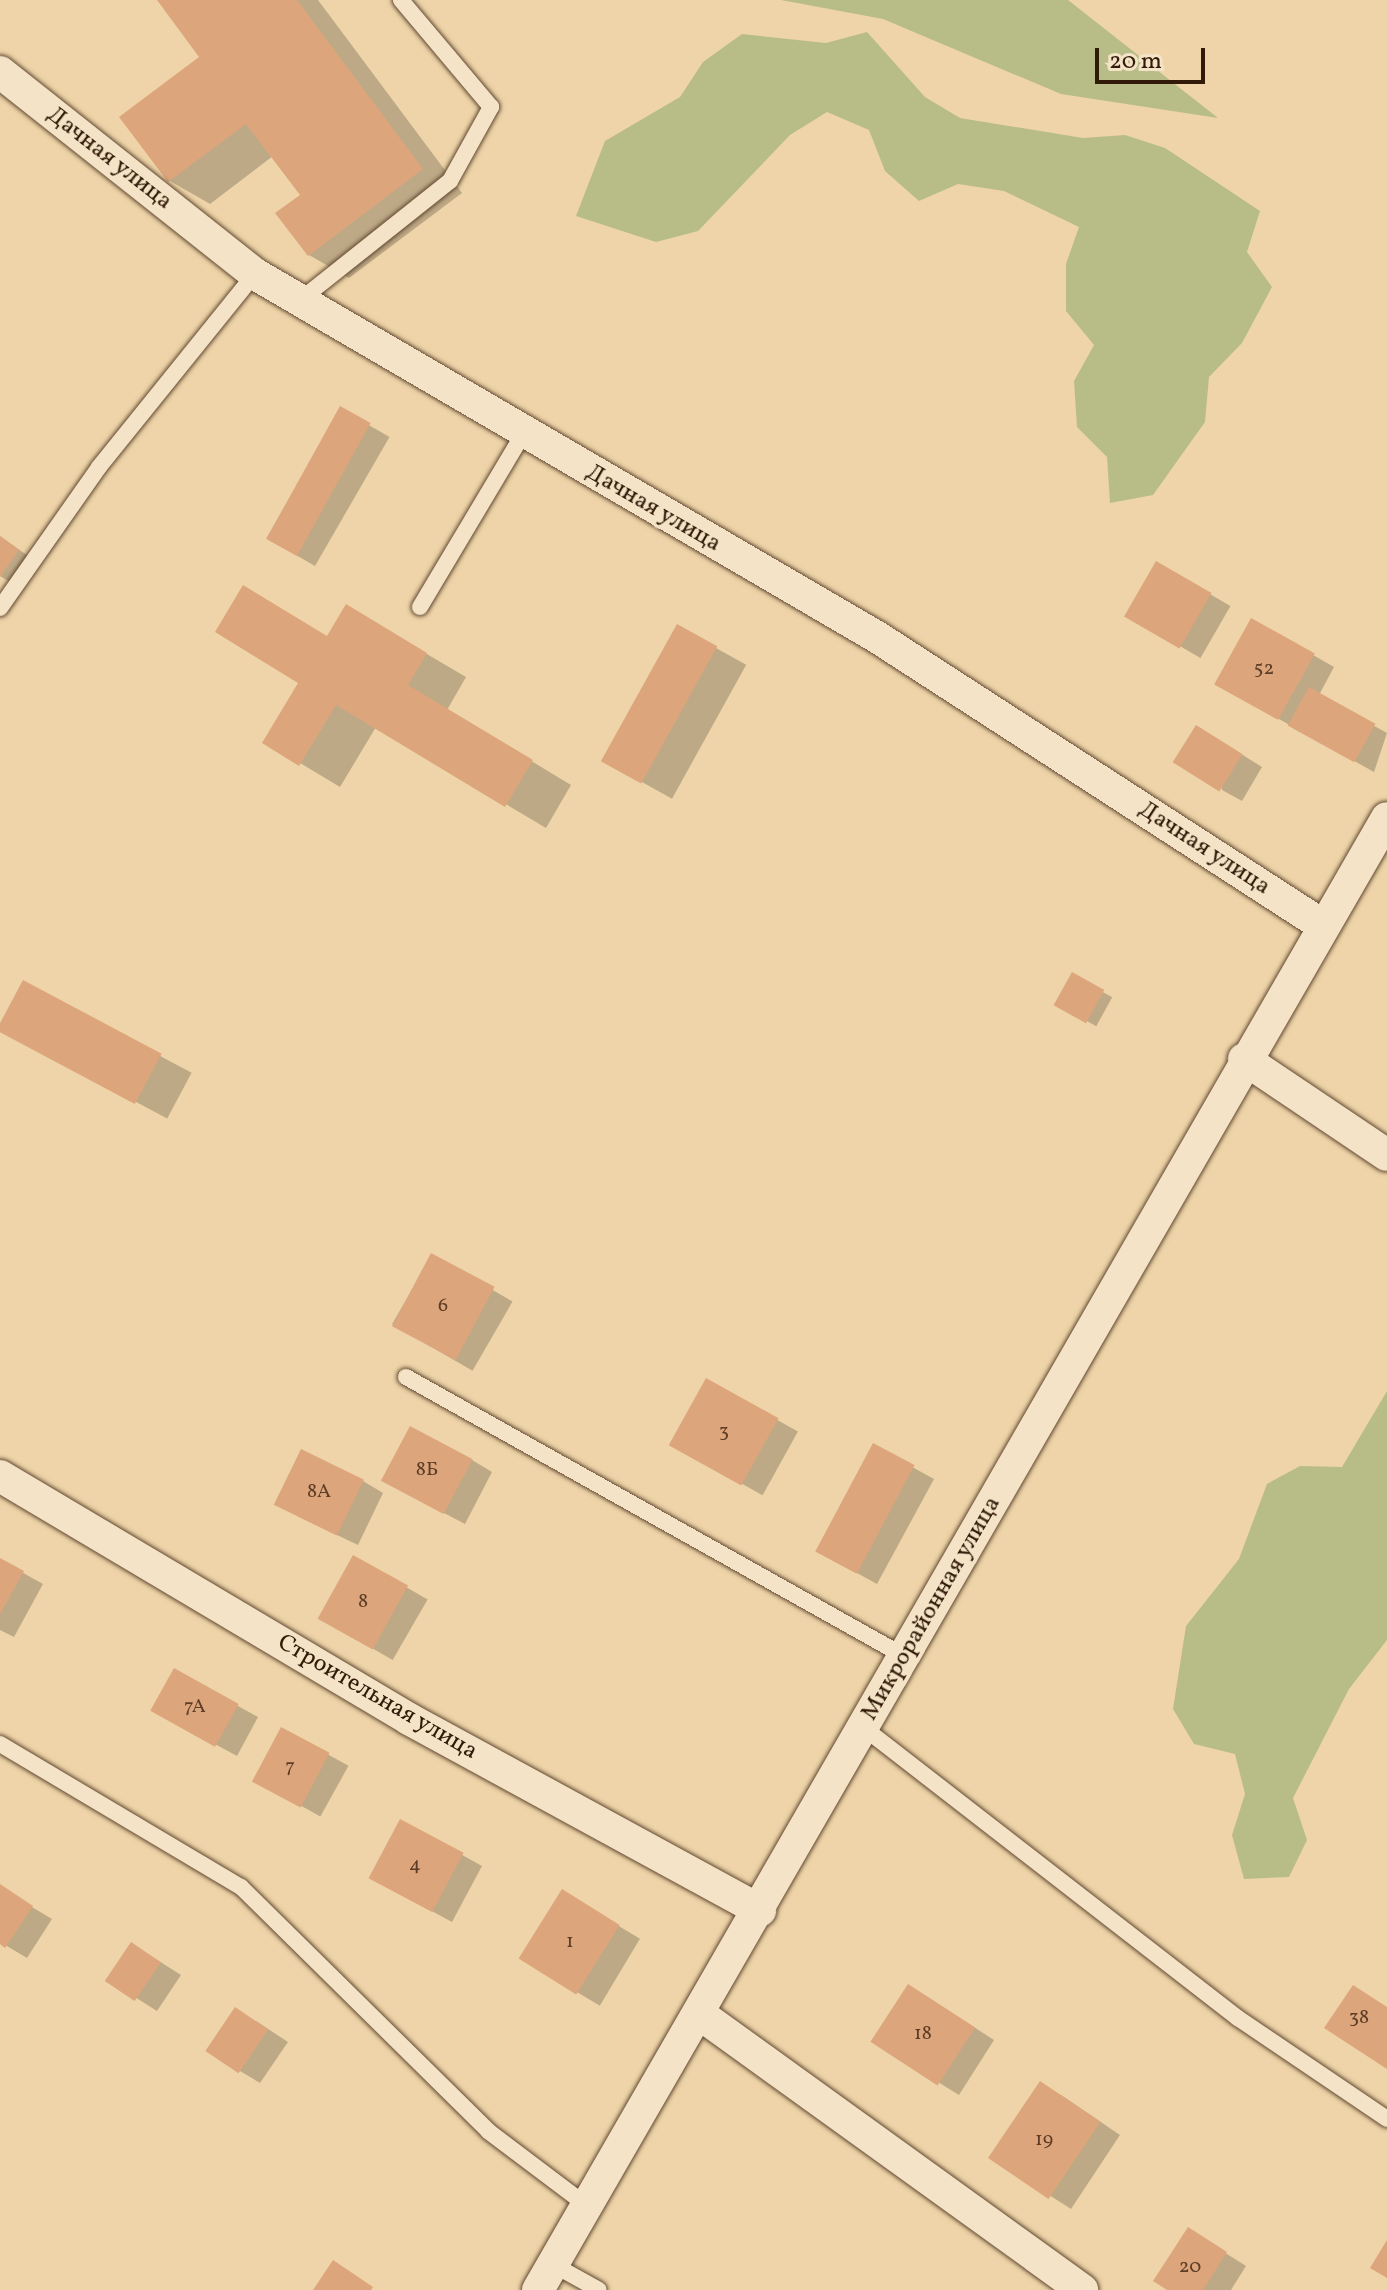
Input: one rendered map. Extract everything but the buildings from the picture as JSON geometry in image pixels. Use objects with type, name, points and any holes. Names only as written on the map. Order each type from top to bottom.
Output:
[{"type":"street","name":"Дачная улица","points":[[0,72],[255,274],[523,434],[877,637],[1322,925]]},
{"type":"street","name":"Микрорайонная улица","points":[[546,2277],[590,2208],[1244,1059],[1387,818]]},
{"type":"street","points":[[1244,1059],[1387,1155]]},
{"type":"street","name":"Строительная улица","points":[[0,1476],[409,1719],[760,1910]]},
{"type":"street","points":[[701,2015],[1082,2290]]},
{"type":"lane","points":[[299,301],[450,181],[491,107],[401,0]]},
{"type":"lane","points":[[0,608],[99,467],[255,274]]},
{"type":"lane","points":[[420,607],[523,434]]},
{"type":"lane","points":[[406,1377],[904,1656]]},
{"type":"lane","points":[[864,1728],[1238,2018],[1387,2119]]},
{"type":"lane","points":[[0,1744],[241,1887],[488,2131],[590,2208]]},
{"type":"lane","points":[[546,2277],[599,2290]]},
{"type":"green space","points":[[781,0],[1068,0],[1218,118],[1061,94],[883,19]]},
{"type":"green space","points":[[867,32],[925,97],[960,118],[1083,138],[1125,135],[1165,148],[1260,211],[1247,252],[1272,287],[1242,343],[1209,377],[1205,422],[1153,495],[1110,503],[1107,457],[1077,427],[1074,381],[1094,345],[1066,311],[1066,264],[1079,227],[1004,191],[958,184],[919,201],[885,171],[869,130],[827,112],[790,135],[698,231],[656,242],[576,216],[605,141],[680,97],[703,62],[742,34],[826,43]]},
{"type":"green space","points":[[1387,1391],[1387,1640],[1349,1689],[1293,1798],[1307,1840],[1289,1877],[1244,1879],[1232,1835],[1245,1794],[1235,1754],[1194,1744],[1173,1709],[1186,1626],[1239,1559],[1267,1484],[1300,1466],[1342,1467]]}]
